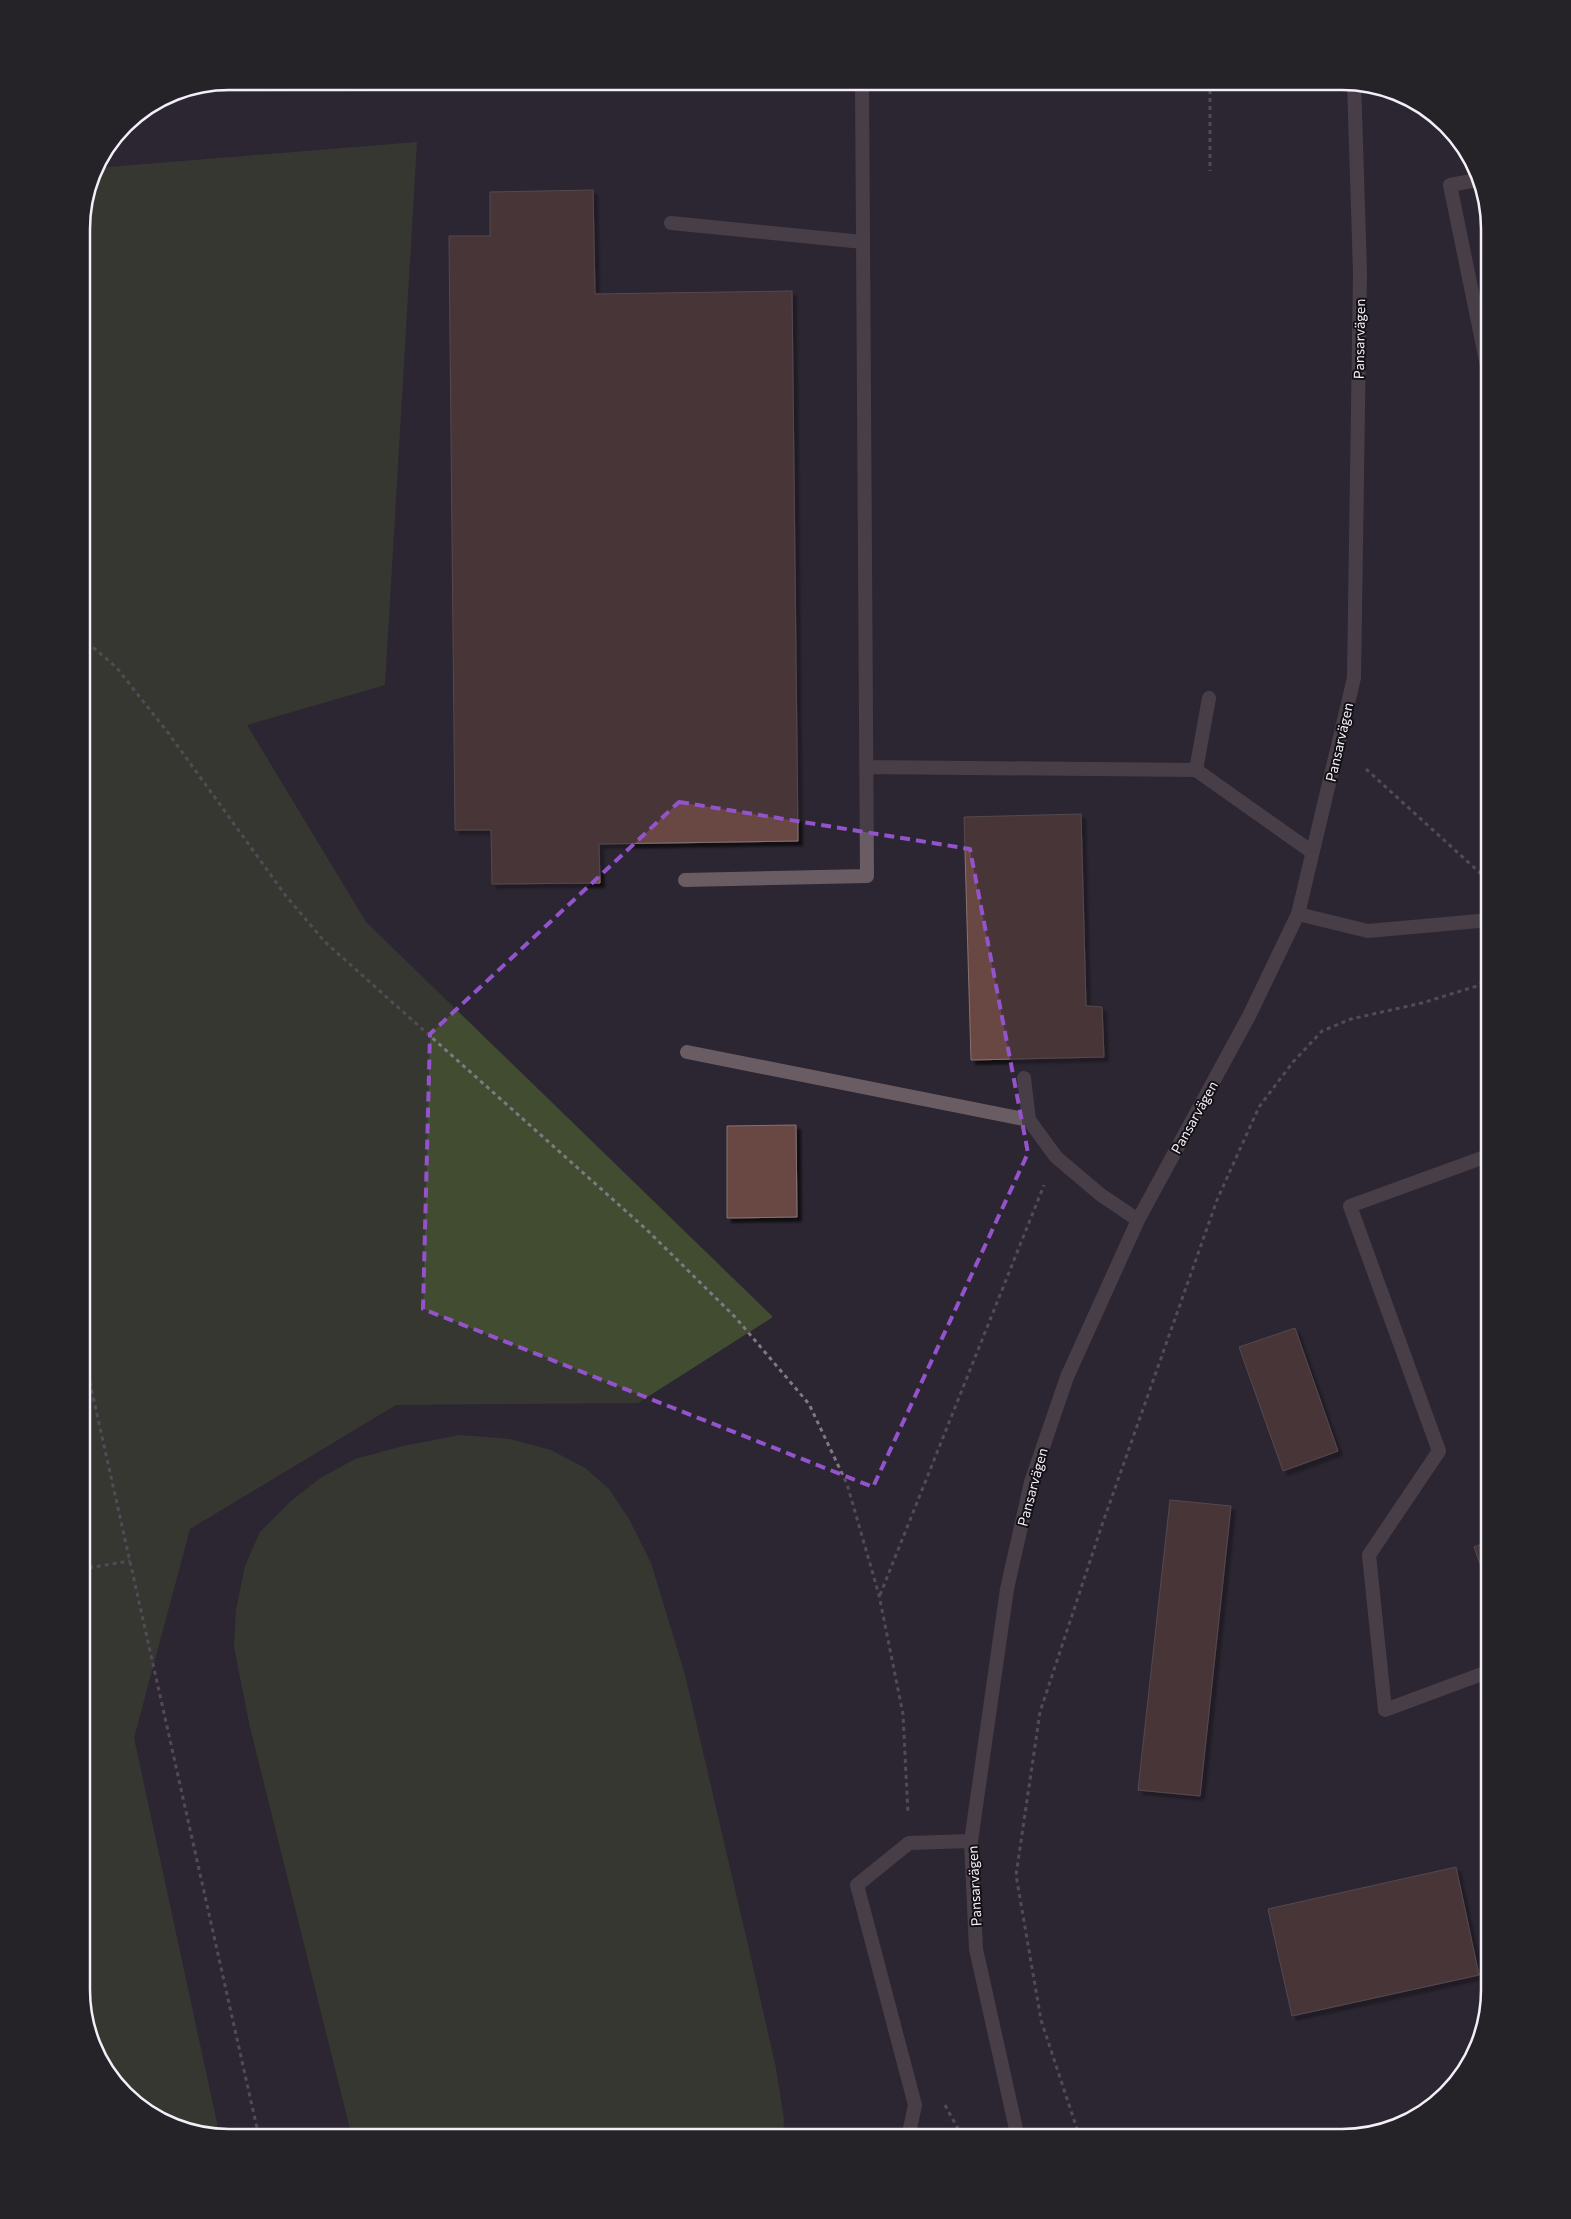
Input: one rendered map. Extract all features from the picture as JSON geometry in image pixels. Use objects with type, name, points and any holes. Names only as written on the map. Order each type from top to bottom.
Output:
[{"type":"street","points":[[685,880],[868,876],[862,90]]},
{"type":"street","name":"Pansarvägen","points":[[1016,2129],[976,1949],[971,1841],[1007,1589],[1031,1482],[1067,1377],[1138,1220],[1249,1016],[1298,914],[1354,678],[1360,272],[1354,91]]},
{"type":"street","points":[[1472,181],[1450,184],[1481,336]]},
{"type":"street","points":[[671,223],[863,242]]},
{"type":"street","points":[[1196,770],[1209,698]]},
{"type":"street","points":[[867,767],[1196,770],[1312,852]]},
{"type":"street","points":[[1298,914],[1368,931],[1481,921]]},
{"type":"street","points":[[687,1052],[1029,1120]]},
{"type":"street","points":[[1024,1078],[1029,1120],[1056,1157],[1101,1194],[1138,1220]]},
{"type":"street","points":[[1481,1158],[1350,1206],[1439,1451],[1369,1555],[1385,1710],[1481,1674]]},
{"type":"street","points":[[910,2129],[915,2105],[857,1885],[909,1843],[971,1841]]},
{"type":"path","points":[[1210,90],[1210,171]]},
{"type":"path","points":[[90,644],[116,667],[169,734],[286,896],[325,942],[647,1230],[736,1318],[809,1404],[847,1484],[879,1595],[903,1714],[909,1843]]},
{"type":"path","points":[[1366,769],[1481,874]]},
{"type":"path","points":[[1077,2129],[1041,2020],[1016,1875],[1040,1712],[1102,1525],[1217,1200],[1259,1108],[1293,1062],[1322,1031],[1351,1019],[1422,1003],[1481,984]]},
{"type":"path","points":[[879,1595],[1056,1157]]},
{"type":"path","points":[[90,1383],[257,2129]]},
{"type":"path","points":[[90,1568],[130,1561]]},
{"type":"highlighted area","points":[[679,802],[970,849],[1028,1153],[873,1487],[423,1309],[430,1034]]},
{"type":"green space","points":[[417,142],[385,685],[247,725],[366,922],[773,1317],[638,1403],[396,1405],[190,1529],[134,1738],[218,2129],[184,2122],[168,2115],[152,2106],[131,2088],[119,2075],[101,2043],[91,2008],[90,220],[95,193],[105,167]]},
{"type":"green space","points":[[460,1435],[510,1439],[551,1450],[585,1468],[609,1489],[629,1519],[651,1563],[685,1675],[776,2068],[784,2120],[784,2129],[350,2129],[250,1727],[234,1647],[236,1610],[245,1566],[260,1532],[291,1501],[319,1479],[355,1459],[403,1446]]},
{"type":"building","points":[[593,190],[595,294],[792,291],[798,841],[599,844],[600,883],[492,884],[491,830],[455,830],[449,236],[490,236],[490,192]]},
{"type":"building","points":[[1081,814],[1086,1006],[1102,1007],[1104,1057],[971,1060],[964,817]]},
{"type":"building","points":[[796,1125],[797,1217],[727,1218],[727,1126]]},
{"type":"building","points":[[1295,1328],[1338,1451],[1283,1471],[1239,1347]]},
{"type":"building","points":[[1170,1500],[1231,1506],[1200,1796],[1138,1790]]},
{"type":"building","points":[[1481,1544],[1481,1567],[1474,1547]]},
{"type":"building","points":[[1456,1867],[1479,1975],[1292,2016],[1268,1909]]}]
